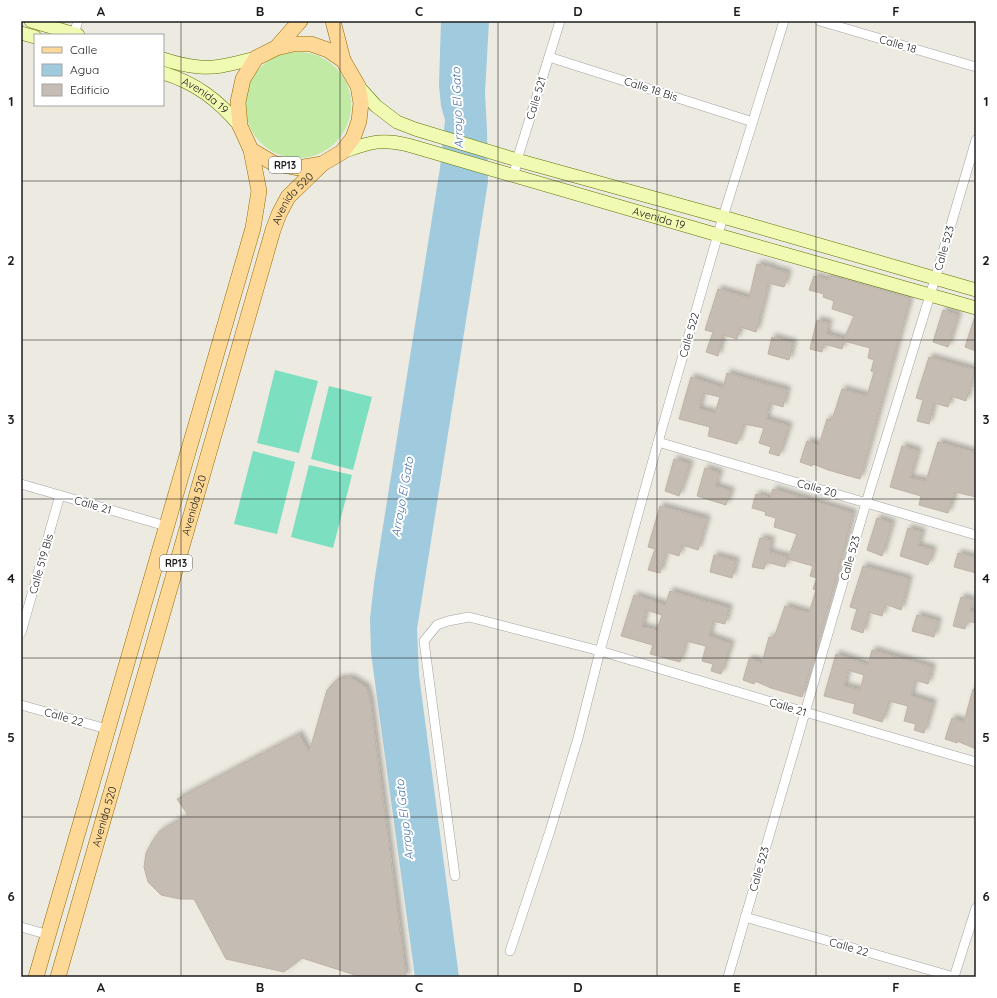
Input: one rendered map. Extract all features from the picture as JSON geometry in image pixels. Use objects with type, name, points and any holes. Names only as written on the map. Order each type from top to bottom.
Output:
[{"type":"main road","points":[[31,21],[76,34]]},
{"type":"main road","name":"RP13","points":[[276,48],[300,21]]},
{"type":"main road","name":"RP13","points":[[333,21],[343,60],[358,86],[361,103],[359,121],[353,138],[342,152],[322,164],[298,168],[273,163],[251,150],[240,126],[238,102],[243,79],[256,58],[276,48],[293,44],[311,44],[328,50],[343,60]]},
{"type":"main road","points":[[21,33],[34,37]]},
{"type":"main road","name":"Avenida 19","points":[[164,59],[201,68],[256,58]]},
{"type":"main road","name":"Avenida 19","points":[[164,73],[178,78],[207,93],[226,109],[240,126]]},
{"type":"main road","name":"Avenida 19","points":[[358,86],[376,106],[397,122],[415,130],[976,290]]},
{"type":"main road","name":"Avenida 19","points":[[342,152],[372,142],[392,141],[976,308]]},
{"type":"main road","name":"Avenida 520","points":[[36,977],[253,228],[258,191],[251,150]]},
{"type":"main road","name":"Avenida 520","points":[[58,977],[272,230],[288,197],[322,164]]},
{"type":"street","points":[[76,34],[78,21]]},
{"type":"street","name":"Calle 521","points":[[514,176],[517,160],[560,21]]},
{"type":"street","name":"Calle 522","points":[[510,951],[550,831],[578,738],[600,651],[658,442],[723,217],[784,21]]},
{"type":"street","name":"Calle 18","points":[[820,21],[976,67]]},
{"type":"street","name":"Calle 18 Bis","points":[[549,57],[753,122]]},
{"type":"street","name":"Calle 523","points":[[728,977],[866,503],[976,140]]},
{"type":"street","name":"Calle 20","points":[[658,442],[976,535]]},
{"type":"street","name":"Calle 21","points":[[21,484],[166,526]]},
{"type":"street","name":"Calle 519 Bis","points":[[21,633],[60,495]]},
{"type":"street","name":"Calle 21","points":[[455,876],[424,640],[437,625],[448,621],[468,617],[600,651],[976,762]]},
{"type":"street","name":"Calle 22","points":[[21,705],[107,729]]},
{"type":"street","points":[[954,977],[976,908]]},
{"type":"street","name":"Calle 22","points":[[745,917],[954,977]]},
{"type":"street","points":[[21,927],[49,935]]},
{"type":"green space","points":[[298,52],[318,56],[335,68],[347,85],[351,105],[347,125],[335,142],[318,154],[298,158],[278,154],[261,142],[249,125],[245,105],[249,85],[261,68],[278,56]]},
{"type":"green space","points":[[275,370],[318,381],[299,453],[257,443]]},
{"type":"green space","points":[[329,386],[372,397],[353,470],[311,459]]},
{"type":"green space","points":[[253,451],[295,462],[277,534],[234,524]]},
{"type":"green space","points":[[309,465],[352,475],[333,548],[291,537]]},
{"type":"water","name":"Arroyo El Gato","points":[[441,21],[489,21],[485,93],[488,182],[417,629],[419,675],[459,977],[415,977],[371,653],[370,619],[374,583],[440,168],[445,120],[441,106],[439,85]]},
{"type":"building","points":[[757,264],[772,267],[771,268],[788,273],[784,287],[768,283],[756,332],[740,327],[737,339],[723,335],[718,356],[706,352],[713,332],[705,330],[718,289],[749,298]]},
{"type":"building","points":[[829,275],[910,298],[860,479],[813,464],[812,466],[800,462],[807,441],[819,445],[827,419],[832,420],[842,389],[867,396],[874,372],[871,371],[874,360],[868,358],[870,348],[844,341],[842,349],[824,344],[822,352],[810,349],[817,320],[829,323],[826,334],[844,339],[854,316],[832,309],[834,301],[823,297],[824,294],[809,290],[814,276],[828,280]]},
{"type":"building","points":[[943,310],[958,315],[948,347],[933,342]]},
{"type":"building","points":[[974,319],[976,319],[976,351],[965,347]]},
{"type":"building","points":[[772,337],[793,343],[789,360],[768,354]]},
{"type":"building","points":[[929,357],[975,370],[966,401],[951,396],[948,407],[934,403],[929,424],[917,421],[923,400],[916,398]]},
{"type":"building","points":[[727,373],[787,390],[783,407],[770,403],[766,419],[789,426],[779,456],[769,453],[771,447],[759,443],[764,428],[744,424],[737,444],[708,436],[710,427],[679,419],[691,377],[723,388]],"holes":[[[703,393],[720,397],[715,413],[699,409]]]},
{"type":"building","points":[[938,442],[976,453],[976,497],[955,492],[948,513],[919,505],[921,496],[890,487],[902,446],[918,451],[910,478],[926,481]]},
{"type":"building","points":[[674,459],[690,464],[679,496],[665,491]]},
{"type":"building","points":[[705,468],[720,473],[715,486],[731,491],[726,505],[697,496]]},
{"type":"building","points":[[773,489],[853,513],[802,697],[771,688],[755,681],[754,684],[743,680],[749,659],[762,663],[769,637],[774,638],[785,606],[809,613],[816,590],[813,589],[817,578],[810,576],[813,566],[788,559],[797,534],[774,527],[776,518],[765,515],[766,512],[752,508],[756,494],[770,498]]},
{"type":"building","points":[[660,506],[707,519],[698,550],[682,545],[679,556],[666,552],[660,573],[648,570],[655,549],[648,547]]},
{"type":"building","points":[[877,518],[892,523],[882,556],[867,550]]},
{"type":"building","points":[[908,528],[922,532],[918,546],[933,550],[928,565],[900,556]]},
{"type":"building","points":[[760,538],[771,540],[769,552],[788,557],[785,567],[766,562],[764,569],[752,567]]},
{"type":"building","points":[[958,553],[976,558],[976,573],[954,567]]},
{"type":"building","points":[[714,555],[736,561],[732,578],[710,572]]},
{"type":"building","points":[[863,566],[909,579],[901,610],[885,604],[882,616],[868,612],[863,633],[851,629],[857,609],[850,607]]},
{"type":"building","points":[[670,591],[729,608],[725,624],[713,621],[709,636],[731,644],[721,674],[711,671],[713,664],[702,661],[706,646],[686,641],[680,662],[650,654],[653,645],[621,636],[634,595],[665,605]],"holes":[[[646,610],[662,615],[657,630],[642,627]]]},
{"type":"building","points":[[961,597],[972,600],[970,611],[976,613],[976,623],[967,621],[965,629],[953,626]]},
{"type":"building","points":[[917,615],[938,621],[934,637],[912,631]]},
{"type":"building","points":[[872,650],[932,667],[928,684],[915,680],[911,696],[933,703],[924,733],[914,730],[916,724],[904,721],[908,706],[889,701],[882,722],[853,713],[855,704],[824,696],[836,654],[868,665]],"holes":[[[848,670],[864,675],[860,690],[844,686]]]},
{"type":"building","points":[[351,678],[366,687],[370,700],[406,977],[356,977],[355,975],[302,958],[284,972],[226,959],[194,899],[180,899],[161,895],[148,882],[144,867],[146,853],[160,831],[188,815],[177,799],[299,734],[309,753],[327,690],[338,679]]},
{"type":"building","points":[[973,689],[976,689],[976,749],[957,741],[957,743],[945,739],[952,718],[964,722]]}]
